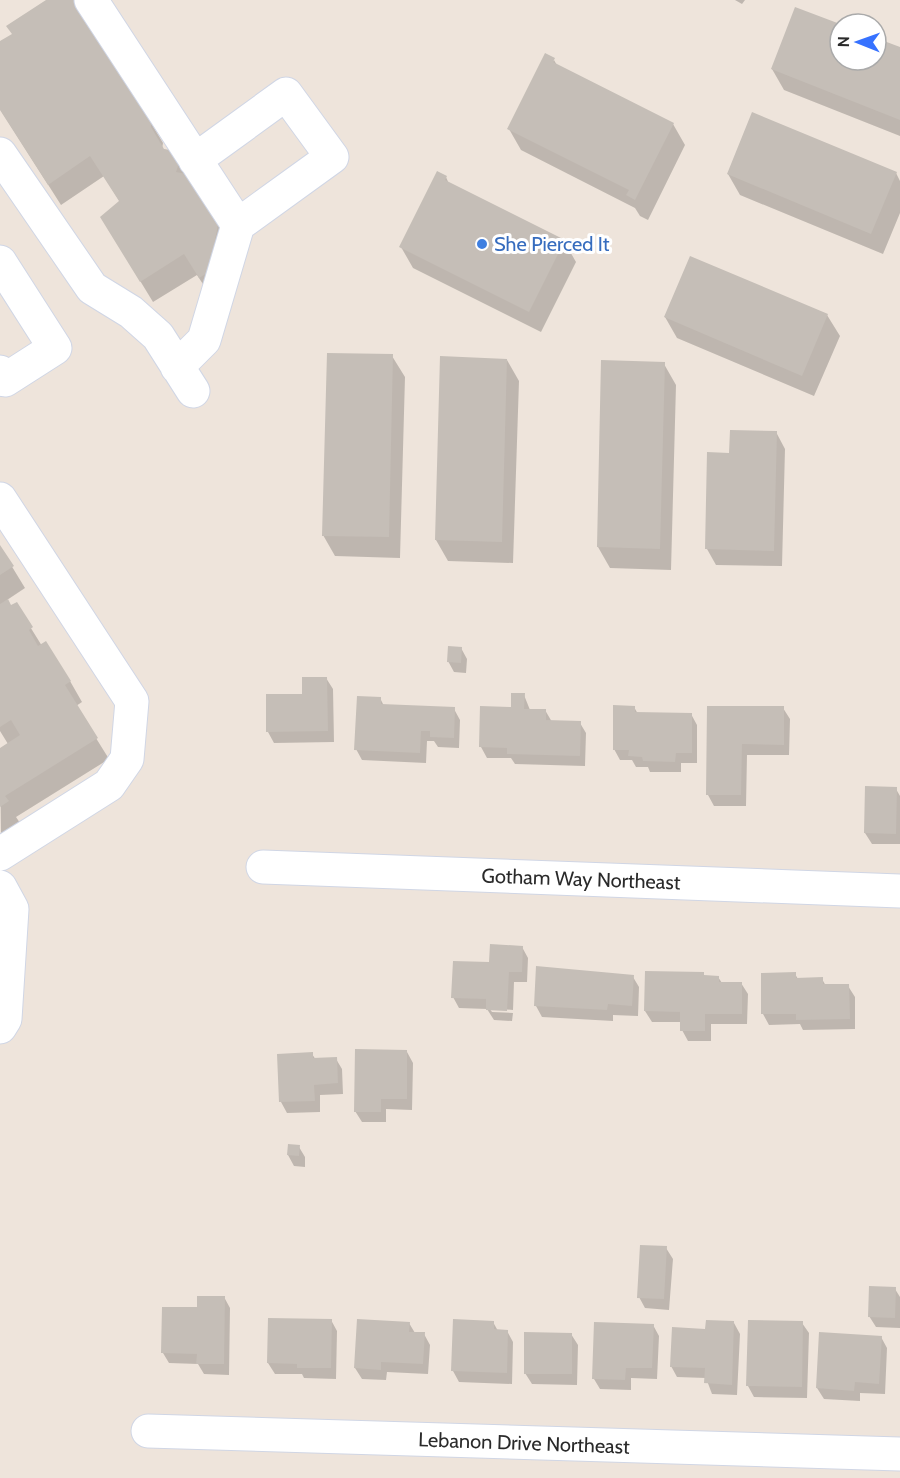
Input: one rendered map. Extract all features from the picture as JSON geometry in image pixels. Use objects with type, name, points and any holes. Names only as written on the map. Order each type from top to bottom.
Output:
[{"type":"street","points":[[91,0],[237,225]]},
{"type":"street","points":[[0,154],[92,288],[131,312],[158,336],[185,379],[204,340],[237,225],[332,156],[286,94],[195,160]]},
{"type":"street","points":[[0,262],[55,348],[5,380],[0,372]]},
{"type":"street","points":[[0,499],[132,701],[127,759],[109,785],[0,854]]},
{"type":"street","name":"Gotham Way Northeast","points":[[263,867],[900,891]]},
{"type":"street","points":[[0,1027],[5,1019],[6,898]]},
{"type":"street","name":"Lebanon Drive Northeast","points":[[148,1431],[900,1454]]},
{"type":"building","points":[[46,0],[76,0],[151,120],[151,127],[164,149],[170,150],[179,163],[176,172],[192,175],[219,219],[209,272],[199,278],[184,254],[140,282],[100,217],[119,201],[90,156],[48,185],[0,110],[0,41],[12,34],[6,26]]},
{"type":"building","points":[[795,7],[828,19],[828,72],[888,72],[888,42],[900,47],[900,120],[771,69]]},
{"type":"building","points":[[545,53],[555,58],[553,62],[674,123],[635,200],[626,195],[629,190],[507,129]]},
{"type":"building","points":[[752,112],[897,172],[871,234],[727,174]]},
{"type":"building","points":[[437,171],[447,176],[445,180],[565,240],[529,312],[399,247]]},
{"type":"building","points":[[690,256],[828,314],[802,376],[664,317]]},
{"type":"building","points":[[327,353],[393,354],[389,537],[322,536]]},
{"type":"building","points":[[440,356],[507,359],[502,542],[435,540]]},
{"type":"building","points":[[601,360],[665,362],[660,549],[597,547]]},
{"type":"building","points":[[730,430],[777,431],[774,551],[705,549],[707,452],[729,453]]},
{"type":"building","points":[[0,545],[14,566],[0,575]]},
{"type":"building","points":[[8,599],[11,605],[17,602],[33,627],[29,630],[38,646],[46,641],[71,681],[65,685],[98,738],[5,796],[9,801],[0,807],[0,748],[20,735],[11,720],[0,727],[0,604]]},
{"type":"building","points":[[448,646],[462,647],[461,663],[447,662]]},
{"type":"building","points":[[302,677],[327,677],[328,731],[266,732],[266,694],[302,694]]},
{"type":"building","points":[[511,693],[525,693],[524,709],[546,709],[546,720],[581,721],[580,756],[507,754],[507,748],[479,747],[480,706],[511,707]]},
{"type":"building","points":[[357,696],[381,697],[381,704],[455,707],[454,738],[430,737],[430,731],[421,731],[420,753],[354,750]]},
{"type":"building","points":[[613,705],[635,706],[635,712],[692,713],[692,753],[676,753],[675,762],[643,761],[642,757],[628,756],[629,750],[613,750]]},
{"type":"building","points":[[707,706],[784,706],[784,745],[742,744],[741,795],[706,795]]},
{"type":"building","points":[[865,786],[897,787],[896,834],[864,833]]},
{"type":"building","points":[[490,944],[523,946],[522,972],[509,972],[507,1011],[486,1010],[486,999],[451,998],[453,961],[489,962]]},
{"type":"building","points":[[536,966],[634,975],[632,1006],[608,1004],[607,1010],[534,1006]]},
{"type":"building","points":[[645,971],[704,972],[704,975],[719,976],[719,982],[742,982],[742,1014],[705,1014],[705,1031],[680,1031],[680,1012],[644,1011]]},
{"type":"building","points":[[796,972],[796,978],[823,977],[823,984],[849,984],[850,1019],[796,1020],[796,1014],[761,1014],[761,973]]},
{"type":"building","points":[[355,1049],[407,1050],[407,1099],[381,1099],[381,1112],[354,1112]]},
{"type":"building","points":[[313,1052],[313,1058],[337,1057],[338,1083],[314,1085],[315,1101],[279,1102],[277,1054]]},
{"type":"building","points":[[288,1144],[300,1145],[299,1156],[287,1155]]},
{"type":"building","points":[[640,1245],[667,1246],[664,1299],[637,1298]]},
{"type":"building","points":[[869,1286],[896,1287],[895,1318],[868,1317]]},
{"type":"building","points":[[197,1296],[225,1296],[224,1364],[196,1364],[197,1354],[161,1353],[162,1307],[197,1307]]},
{"type":"building","points":[[268,1318],[332,1319],[331,1368],[297,1368],[297,1364],[267,1363]]},
{"type":"building","points":[[357,1319],[410,1322],[409,1332],[425,1332],[423,1364],[381,1362],[381,1370],[354,1368]]},
{"type":"building","points":[[453,1319],[494,1321],[494,1329],[508,1330],[507,1373],[451,1371]]},
{"type":"building","points":[[706,1320],[734,1321],[732,1385],[704,1383],[705,1368],[670,1367],[672,1327],[705,1329]]},
{"type":"building","points":[[748,1320],[803,1321],[802,1387],[746,1386]]},
{"type":"building","points":[[594,1322],[654,1324],[652,1368],[626,1368],[625,1380],[592,1379]]},
{"type":"building","points":[[524,1332],[572,1333],[572,1374],[524,1374]]},
{"type":"building","points":[[819,1332],[882,1336],[879,1384],[855,1382],[854,1391],[816,1388]]},
{"type":"place","name":"She Pierced It","points":[[482,244]]}]
